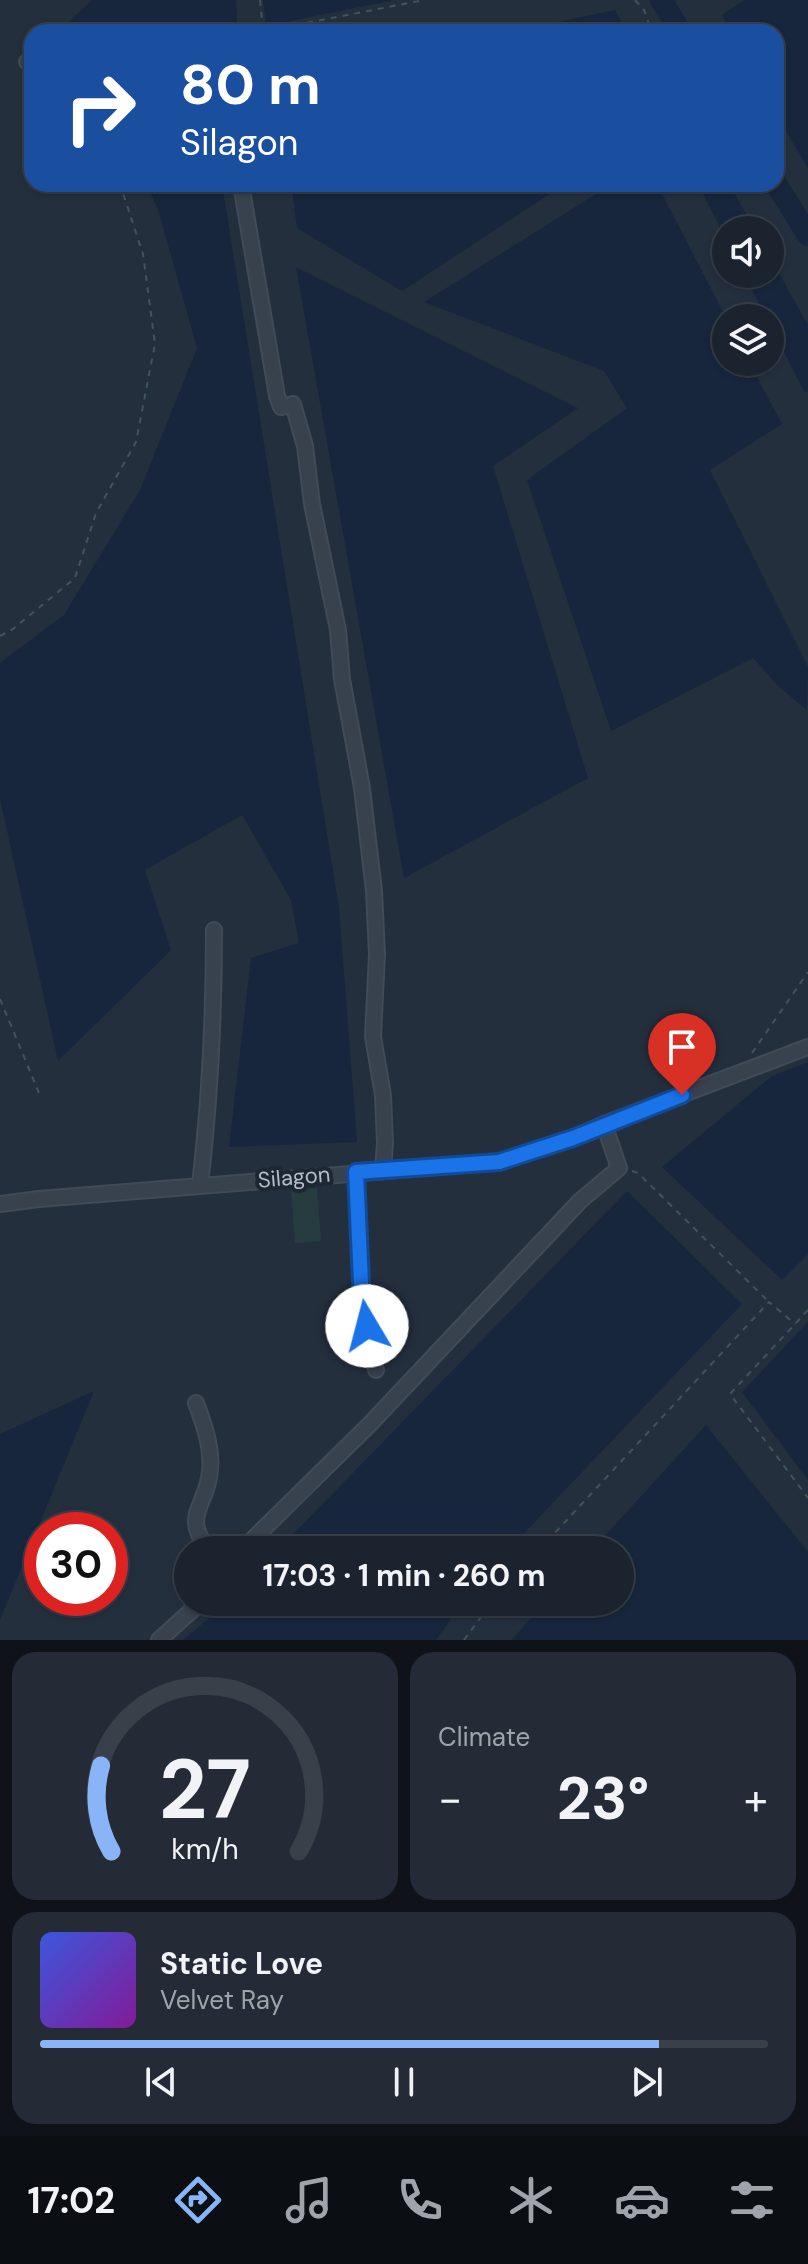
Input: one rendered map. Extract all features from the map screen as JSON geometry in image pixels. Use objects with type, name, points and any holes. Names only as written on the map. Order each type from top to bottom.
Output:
[{"type":"street","points":[[242,192],[277,396],[281,407],[293,404],[305,446],[312,504],[338,630],[342,679],[362,788],[374,891],[377,954],[373,1037],[383,1095],[383,1170]]},
{"type":"street","points":[[200,1185],[214,1020],[214,930]]},
{"type":"street","name":"Silagon","points":[[0,1204],[499,1162],[573,1138],[808,1047]]},
{"type":"street","points":[[256,1536],[370,1424],[580,1201],[619,1168],[604,1124]]},
{"type":"street","points":[[356,1172],[362,1304],[376,1370]]},
{"type":"street","points":[[196,1403],[208,1435],[209,1477],[195,1516],[198,1536]]},
{"type":"street","points":[[159,1640],[186,1616]]},
{"type":"path","points":[[260,0],[261,24]]},
{"type":"path","points":[[305,24],[424,0]]},
{"type":"path","points":[[635,0],[644,10],[649,24]]},
{"type":"path","points":[[0,636],[75,578],[96,513],[136,442],[155,344],[143,254],[123,192]]},
{"type":"path","points":[[750,1054],[808,972]]},
{"type":"path","points":[[0,999],[39,1093]]},
{"type":"path","points":[[619,1168],[638,1173],[795,1324]]},
{"type":"path","points":[[552,1536],[769,1302]]},
{"type":"path","points":[[808,1310],[730,1394],[808,1498]]},
{"type":"path","points":[[464,1640],[482,1616]]},
{"type":"green space","points":[[317,1188],[321,1241],[295,1243],[291,1190]]},
{"type":"water","points":[[92,0],[236,0],[237,24],[66,24]]},
{"type":"water","points":[[263,0],[394,0],[276,24],[266,24]]},
{"type":"water","points":[[744,0],[808,0],[808,168],[784,128],[784,24],[727,24],[722,15]]},
{"type":"water","points":[[615,10],[623,24],[548,24]]},
{"type":"water","points":[[150,192],[223,192],[339,908],[357,1142],[229,1147],[251,958],[299,943],[291,900],[242,815],[145,870],[171,950],[58,1061],[0,799],[0,663],[64,615],[140,490],[197,348],[158,209]]},
{"type":"water","points":[[292,192],[553,192],[402,291],[297,228]]},
{"type":"water","points":[[599,192],[661,192],[719,304],[712,304],[712,376],[756,376],[782,424],[710,470],[808,667],[807,710],[778,686],[753,658],[611,731],[527,480],[627,408],[604,371],[424,302]]},
{"type":"water","points":[[702,192],[734,192],[747,216],[714,216]]},
{"type":"water","points":[[296,267],[578,408],[493,466],[588,778],[404,878]]},
{"type":"water","points":[[784,282],[808,325],[808,391],[805,393],[784,352],[784,304],[759,304],[751,288],[784,288]]},
{"type":"water","points":[[808,1062],[808,1254],[782,1280],[662,1167],[772,1076]]},
{"type":"water","points":[[627,1191],[742,1304],[521,1536],[292,1536]]},
{"type":"water","points":[[808,1322],[808,1480],[742,1392]]},
{"type":"water","points":[[94,1391],[44,1512],[24,1512],[24,1562],[0,1620],[0,1434]]},
{"type":"water","points":[[706,1425],[808,1552],[808,1640],[512,1640],[532,1616],[634,1616],[634,1536],[605,1536]]},
{"type":"water","points":[[211,1616],[453,1616],[436,1640],[183,1640]]},
{"type":"waterway","points":[[661,0],[676,24]]},
{"type":"waterway","points":[[781,192],[808,235]]},
{"type":"route","points":[[367,1326],[362,1304],[356,1172],[499,1162],[573,1138],[682,1095]]}]
